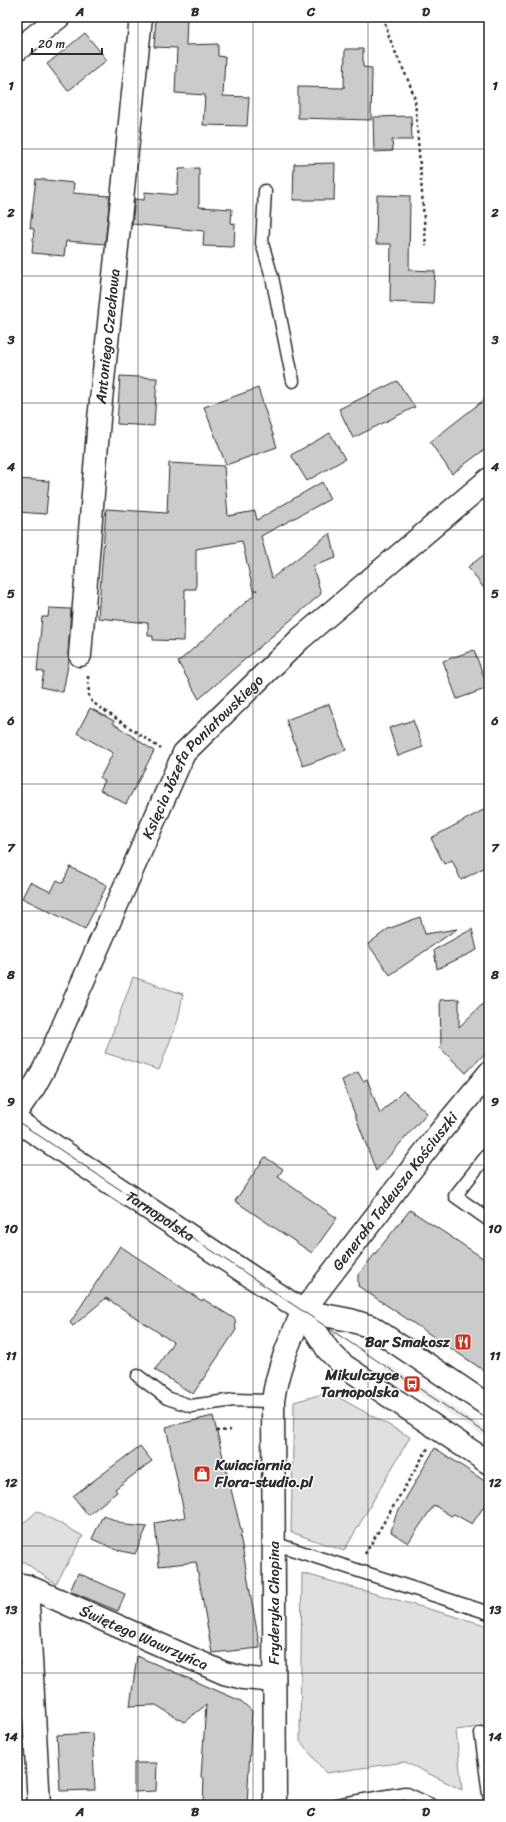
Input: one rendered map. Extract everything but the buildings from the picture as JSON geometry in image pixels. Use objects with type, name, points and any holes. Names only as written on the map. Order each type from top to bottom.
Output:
[{"type":"street","points":[[17,50],[60,17]]},
{"type":"street","name":"Antoniego Czechowa","points":[[80,655],[99,419],[141,17]]},
{"type":"street","name":"Księcia Józefa Poniatowskiego","points":[[17,1111],[34,1087],[44,1067],[184,753],[300,639],[489,479]]},
{"type":"street","name":"Generała Tadeusza Kościuszki","points":[[303,1311],[440,1132],[489,1073]]},
{"type":"street","name":"Tarnopolska","points":[[17,1122],[303,1311],[350,1320],[372,1327],[489,1406]]},
{"type":"street","name":"Tarnopolska","points":[[303,1311],[328,1350],[342,1365],[489,1463]]},
{"type":"street","name":"Fryderyka Chopina","points":[[275,1805],[273,1543],[274,1401],[275,1390],[284,1354],[303,1311]]},
{"type":"street","points":[[22,1585],[39,1805]]},
{"type":"street","name":"Świętego Wawrzyńca","points":[[22,1585],[224,1673],[244,1678],[274,1680]]},
{"type":"lane","points":[[265,191],[262,243],[272,277],[293,381]]},
{"type":"lane","points":[[489,1153],[455,1196],[489,1220]]},
{"type":"lane","points":[[138,1376],[167,1398],[190,1406],[234,1400],[274,1401]]},
{"type":"lane","points":[[273,1543],[489,1613]]},
{"type":"lane","points":[[481,1733],[489,1795]]},
{"type":"lane","points":[[336,1805],[404,1793],[431,1805]]},
{"type":"path","points":[[384,17],[390,42],[411,87],[415,100],[426,246]]},
{"type":"path","points":[[80,655],[87,669],[89,696],[92,702],[180,762]]},
{"type":"path","points":[[216,1432],[233,1430]]},
{"type":"path","points":[[356,1570],[428,1448]]},
{"type":"path","points":[[224,1465],[234,1464]]},
{"type":"shaded area","points":[[133,977],[183,994],[178,1020],[159,1070],[105,1053]]},
{"type":"shaded area","points":[[387,1363],[489,1430],[489,1440],[382,1369]]},
{"type":"shaded area","points":[[329,1392],[410,1437],[344,1551],[291,1532],[294,1402]]},
{"type":"shaded area","points":[[37,1511],[83,1536],[56,1584],[24,1562],[17,1561],[17,1529]]},
{"type":"shaded area","points":[[302,1573],[489,1626],[489,1726],[456,1730],[462,1790],[405,1762],[326,1773],[300,1741]]},
{"type":"tram line","points":[[17,1121],[489,1435]]},
{"type":"place","name":"Bar Smakosz","points":[[463,1342]]},
{"type":"place","name":"Mikulczyce Tarnopolska","points":[[412,1384]]},
{"type":"place","name":"Kwiaciarnia Flora-studio.pl","points":[[202,1474]]}]
